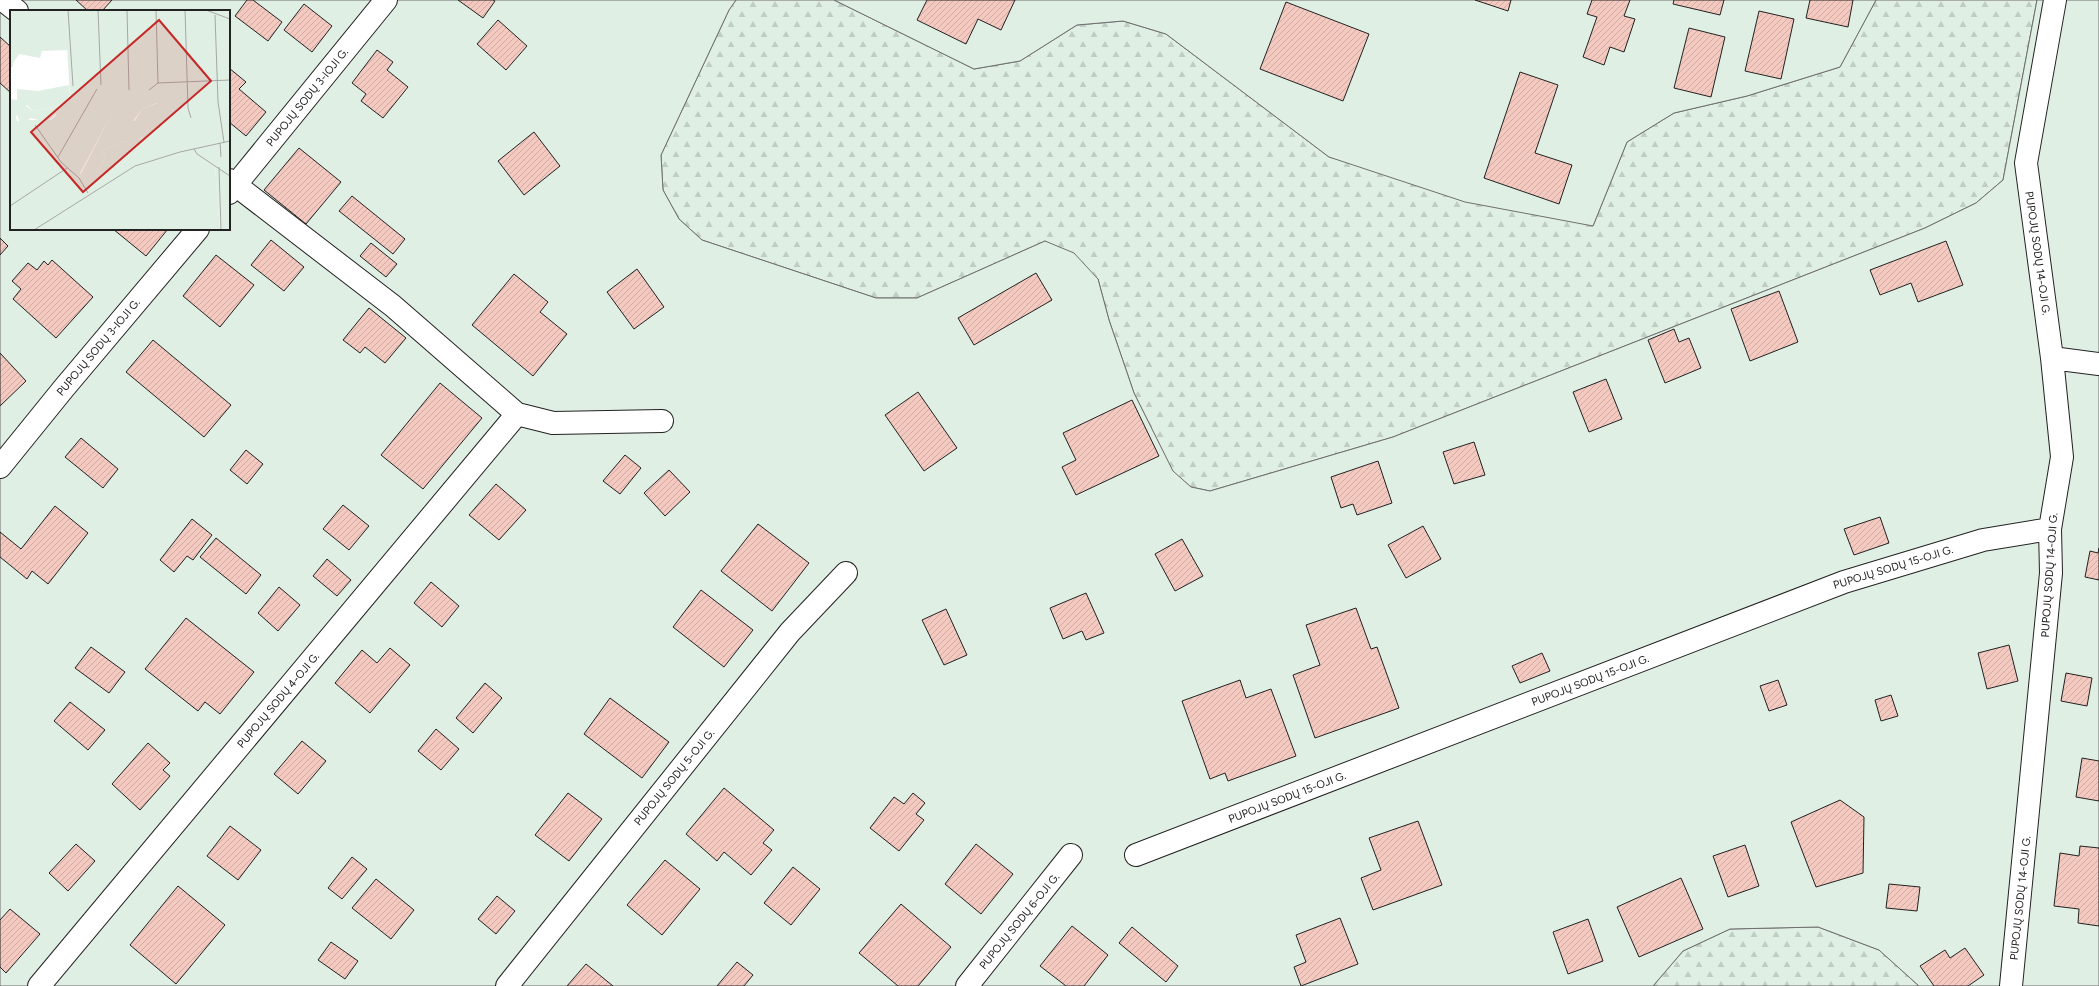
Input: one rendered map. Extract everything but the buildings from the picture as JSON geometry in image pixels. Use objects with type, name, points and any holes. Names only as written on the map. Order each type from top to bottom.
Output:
[{"type":"street","points":[[3,0],[16,10]]},
{"type":"street","name":"PUPOJŲ SODŲ 3-IOJI G.","points":[[231,186],[386,0]]},
{"type":"street","name":"PUPOJŲ SODŲ 14-OJI G.","points":[[2011,986],[2051,573],[2050,529],[2062,457],[2052,358],[2026,163],[2055,0]]},
{"type":"street","points":[[231,186],[393,306],[517,414],[552,423],[662,421]]},
{"type":"street","name":"PUPOJŲ SODŲ 3-IOJI G.","points":[[0,467],[64,388],[197,230]]},
{"type":"street","points":[[2052,358],[2099,364]]},
{"type":"street","name":"PUPOJŲ SODŲ 4-OJI G.","points":[[39,986],[517,414]]},
{"type":"street","name":"PUPOJŲ SODŲ 15-OJI G.","points":[[1136,855],[1844,582],[1983,540],[2050,529]]},
{"type":"street","name":"PUPOJŲ SODŲ 5-OJI G.","points":[[507,986],[790,632],[846,573]]},
{"type":"street","name":"PUPOJŲ SODŲ 6-OJI G.","points":[[967,986],[1071,855]]},
{"type":"green space","points":[[0,0],[736,0],[729,10],[661,155],[663,190],[679,219],[702,240],[876,298],[917,298],[1045,241],[1074,253],[1098,279],[1109,320],[1134,393],[1173,471],[1191,487],[1210,491],[1393,437],[1925,228],[1976,203],[2003,180],[2037,0],[2099,0],[2099,986],[1919,986],[1879,950],[1818,927],[1730,929],[1683,951],[1653,986],[0,986]]},
{"type":"green space","points":[[736,0],[834,0],[974,69],[1020,61],[1077,25],[1123,21],[1166,34],[1329,157],[1593,226],[1627,142],[1674,113],[1747,96],[1840,67],[1876,0],[2037,0],[2003,180],[1976,203],[1925,228],[1393,437],[1210,491],[1191,487],[1173,472],[1134,393],[1109,320],[1098,279],[1045,241],[917,298],[876,298],[702,240],[679,219],[663,190],[661,155],[729,10]]},
{"type":"green space","points":[[834,0],[1876,0],[1840,67],[1747,96],[1674,113],[1627,142],[1593,226],[1465,202],[1329,157],[1166,34],[1123,21],[1077,25],[1020,61],[974,69]]},
{"type":"green space","points":[[1818,927],[1879,950],[1919,986],[1653,986],[1683,951],[1730,929]]}]
